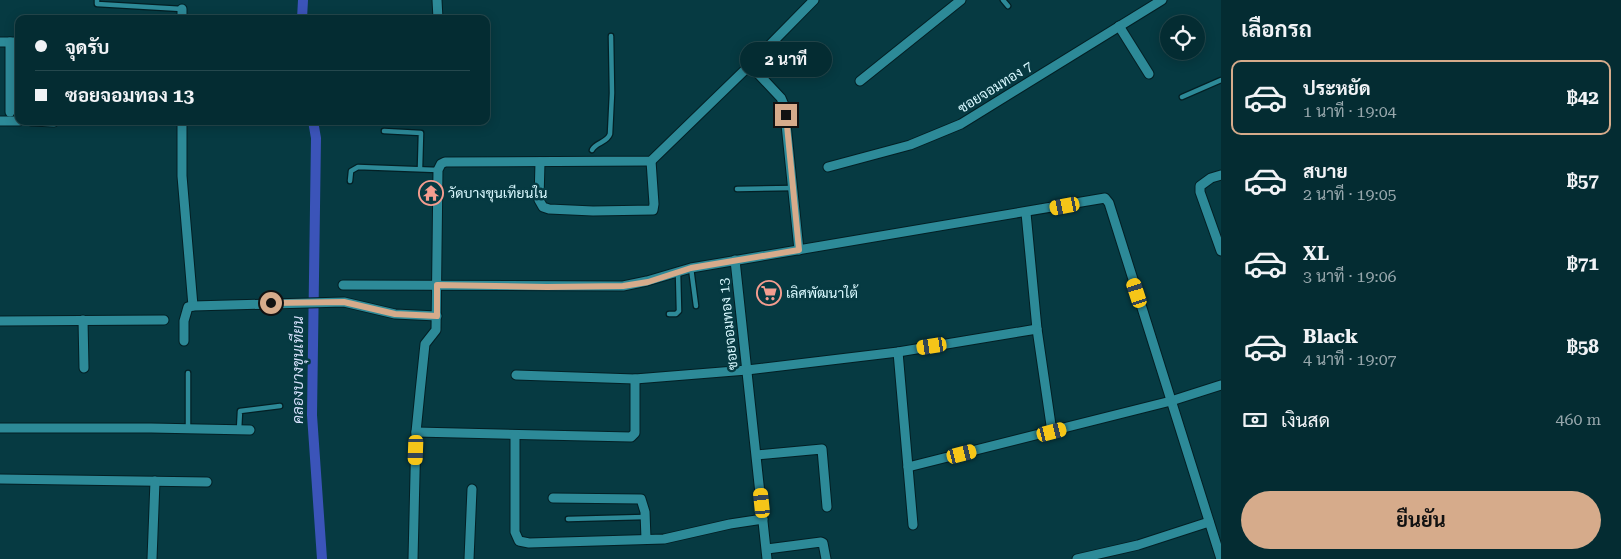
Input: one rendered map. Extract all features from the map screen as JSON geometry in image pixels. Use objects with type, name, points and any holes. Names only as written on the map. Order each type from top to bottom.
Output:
[{"type":"street","points":[[437,0],[438,15]]},
{"type":"street","points":[[413,559],[416,432],[426,344],[430,336],[436,332],[438,170],[441,164],[444,162],[540,162],[592,159],[651,161],[814,0]]},
{"type":"street","points":[[860,81],[961,0]]},
{"type":"street","name":"ซอยจอมทอง 7","points":[[828,167],[910,146],[961,124],[1162,0]]},
{"type":"street","points":[[182,9],[182,15]]},
{"type":"street","points":[[1119,26],[1149,74]]},
{"type":"street","points":[[9,42],[10,112]]},
{"type":"street","points":[[750,65],[781,98],[784,105],[799,250]]},
{"type":"street","points":[[0,121],[15,121]]},
{"type":"street","points":[[182,125],[182,176],[193,306]]},
{"type":"street","points":[[540,162],[540,200],[543,207],[549,209],[602,211],[651,211],[654,209],[651,161]]},
{"type":"street","points":[[1221,175],[1211,178],[1200,186],[1200,192],[1221,252]]},
{"type":"street","name":"ซอยจอมทอง 13","points":[[767,554],[736,260],[1026,213],[1103,198],[1108,200],[1171,402]]},
{"type":"street","points":[[1026,213],[1038,329],[1052,432]]},
{"type":"street","points":[[343,285],[623,286],[648,282],[691,268],[736,260]]},
{"type":"street","points":[[184,341],[185,313],[188,307],[193,306],[337,302],[395,314],[437,316]]},
{"type":"street","points":[[83,320],[84,368]]},
{"type":"street","points":[[0,321],[164,320]]},
{"type":"street","points":[[516,375],[635,380],[747,370],[898,352],[1038,329]]},
{"type":"street","points":[[898,352],[913,525]]},
{"type":"street","points":[[416,432],[631,437],[634,433],[635,380]]},
{"type":"street","points":[[908,467],[1171,402],[1221,385]]},
{"type":"street","points":[[1171,402],[1221,559]]},
{"type":"street","points":[[0,428],[188,428],[250,430]]},
{"type":"street","points":[[515,434],[515,532],[519,541],[529,543],[664,539],[730,524],[763,519]]},
{"type":"street","points":[[756,454],[822,449],[827,507]]},
{"type":"street","points":[[0,479],[206,482]]},
{"type":"street","points":[[152,559],[155,480]]},
{"type":"street","points":[[469,559],[472,489]]},
{"type":"street","points":[[553,498],[640,499],[643,502],[646,539]]},
{"type":"street","points":[[1077,559],[1138,544],[1209,522]]},
{"type":"street","points":[[767,554],[821,542],[825,547],[826,559]]},
{"type":"lane","points":[[98,0],[97,4],[182,9]]},
{"type":"lane","points":[[1003,0],[1008,6]]},
{"type":"lane","points":[[592,150],[595,145],[608,138],[610,134],[612,93],[611,36]]},
{"type":"lane","points":[[1182,97],[1221,80]]},
{"type":"lane","points":[[384,131],[421,133],[420,168]]},
{"type":"lane","points":[[350,181],[351,171],[355,168],[420,168],[438,170]]},
{"type":"lane","points":[[737,190],[793,188]]},
{"type":"lane","points":[[691,268],[696,306]]},
{"type":"lane","points":[[669,314],[676,314],[679,310],[678,272]]},
{"type":"lane","points":[[188,373],[188,428]]},
{"type":"lane","points":[[239,430],[240,411],[280,406]]},
{"type":"lane","points":[[568,519],[645,517]]},
{"type":"waterway","name":"คลองบางขุนเทียน","points":[[302,15],[303,0]]},
{"type":"waterway","name":"คลองบางขุนเทียน","points":[[314,125],[316,138],[312,415],[322,559]]},
{"type":"place","name":"วัดบางขุนเทียนใน","points":[[431,193]]},
{"type":"place","name":"เลิศพัฒนาใต้","points":[[769,293]]},
{"type":"route","points":[[271,303],[344,302],[395,314],[437,316],[437,285],[623,286],[648,282],[691,268],[799,250],[786,115]]}]
